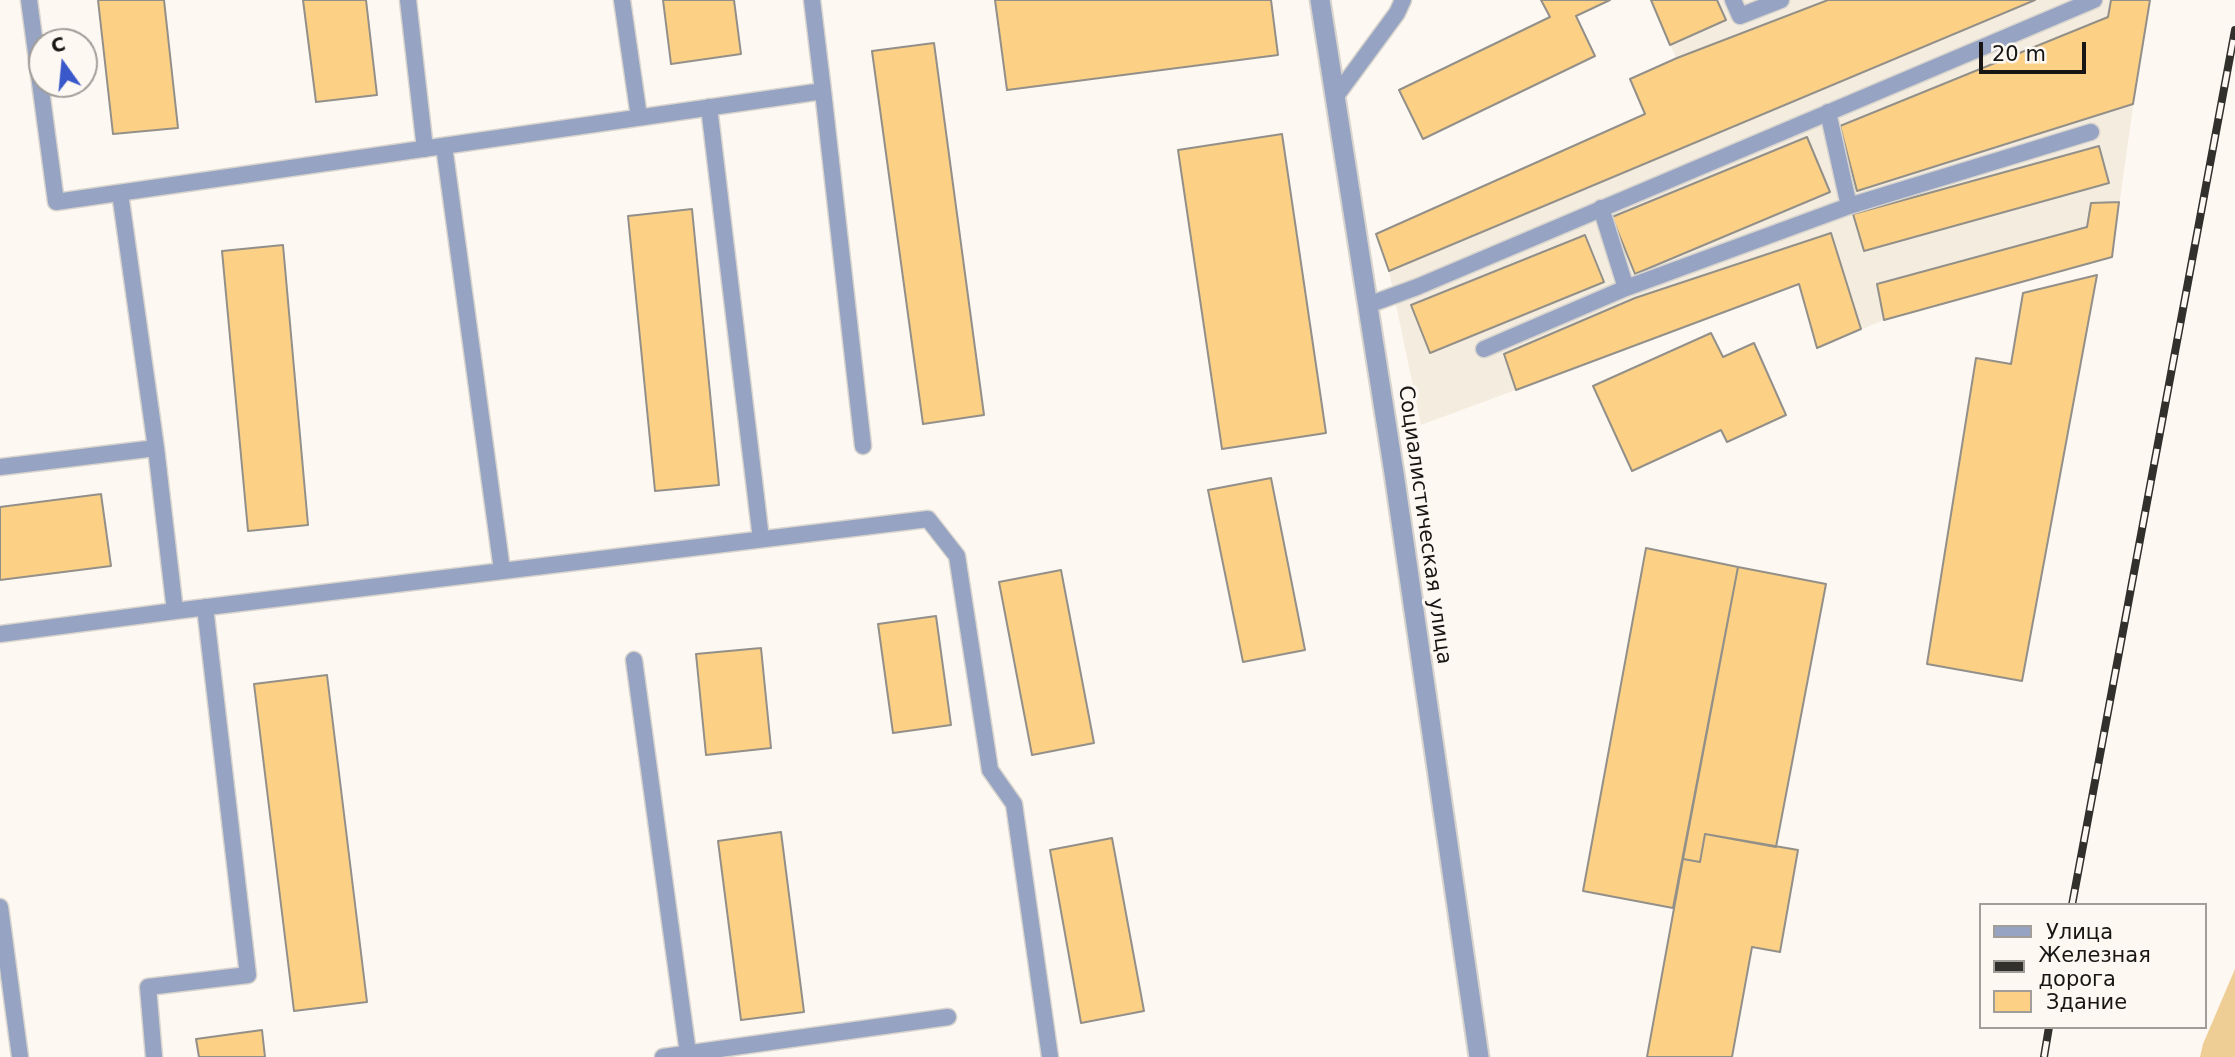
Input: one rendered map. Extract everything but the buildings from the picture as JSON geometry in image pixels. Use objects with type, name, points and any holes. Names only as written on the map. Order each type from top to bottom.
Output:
[{"type":"street","name":"Социалистическая улица","points":[[1320,0],[1396,486],[1479,1057]]},
{"type":"lane","points":[[29,0],[56,202],[823,91]]},
{"type":"lane","points":[[408,0],[425,149]]},
{"type":"lane","points":[[622,0],[639,117]]},
{"type":"lane","points":[[812,0],[863,446]]},
{"type":"lane","points":[[1336,96],[1397,13],[1403,0]]},
{"type":"lane","points":[[1733,0],[1740,16],[1781,0]]},
{"type":"lane","points":[[1368,305],[1418,287],[2094,0]]},
{"type":"lane","points":[[709,107],[761,538]]},
{"type":"lane","points":[[1828,113],[1849,206]]},
{"type":"lane","points":[[1484,349],[1626,288],[1849,206],[2091,132]]},
{"type":"lane","points":[[444,146],[502,570]]},
{"type":"lane","points":[[120,193],[156,448],[175,611]]},
{"type":"lane","points":[[1601,208],[1626,288]]},
{"type":"lane","points":[[0,467],[156,448]]},
{"type":"lane","points":[[0,634],[928,519],[957,556],[990,770],[1014,804],[1050,1057]]},
{"type":"lane","points":[[154,1057],[148,987],[248,975],[205,607]]},
{"type":"lane","points":[[634,660],[688,1054]]},
{"type":"lane","points":[[0,907],[20,1057]]},
{"type":"lane","points":[[663,1057],[948,1017]]},
{"type":"shaded area","points":[[1651,0],[2150,0],[2112,257],[1884,320],[1817,348],[1799,285],[1421,425],[1389,271],[1376,234],[1645,114],[1630,79],[1676,58]]},
{"type":"shaded area","points":[[2235,969],[2235,1057],[2200,1057],[2203,1044]]},
{"type":"railway","points":[[2072,903],[2235,30]]},
{"type":"railway","points":[[2044,1057],[2049,1029]]}]
